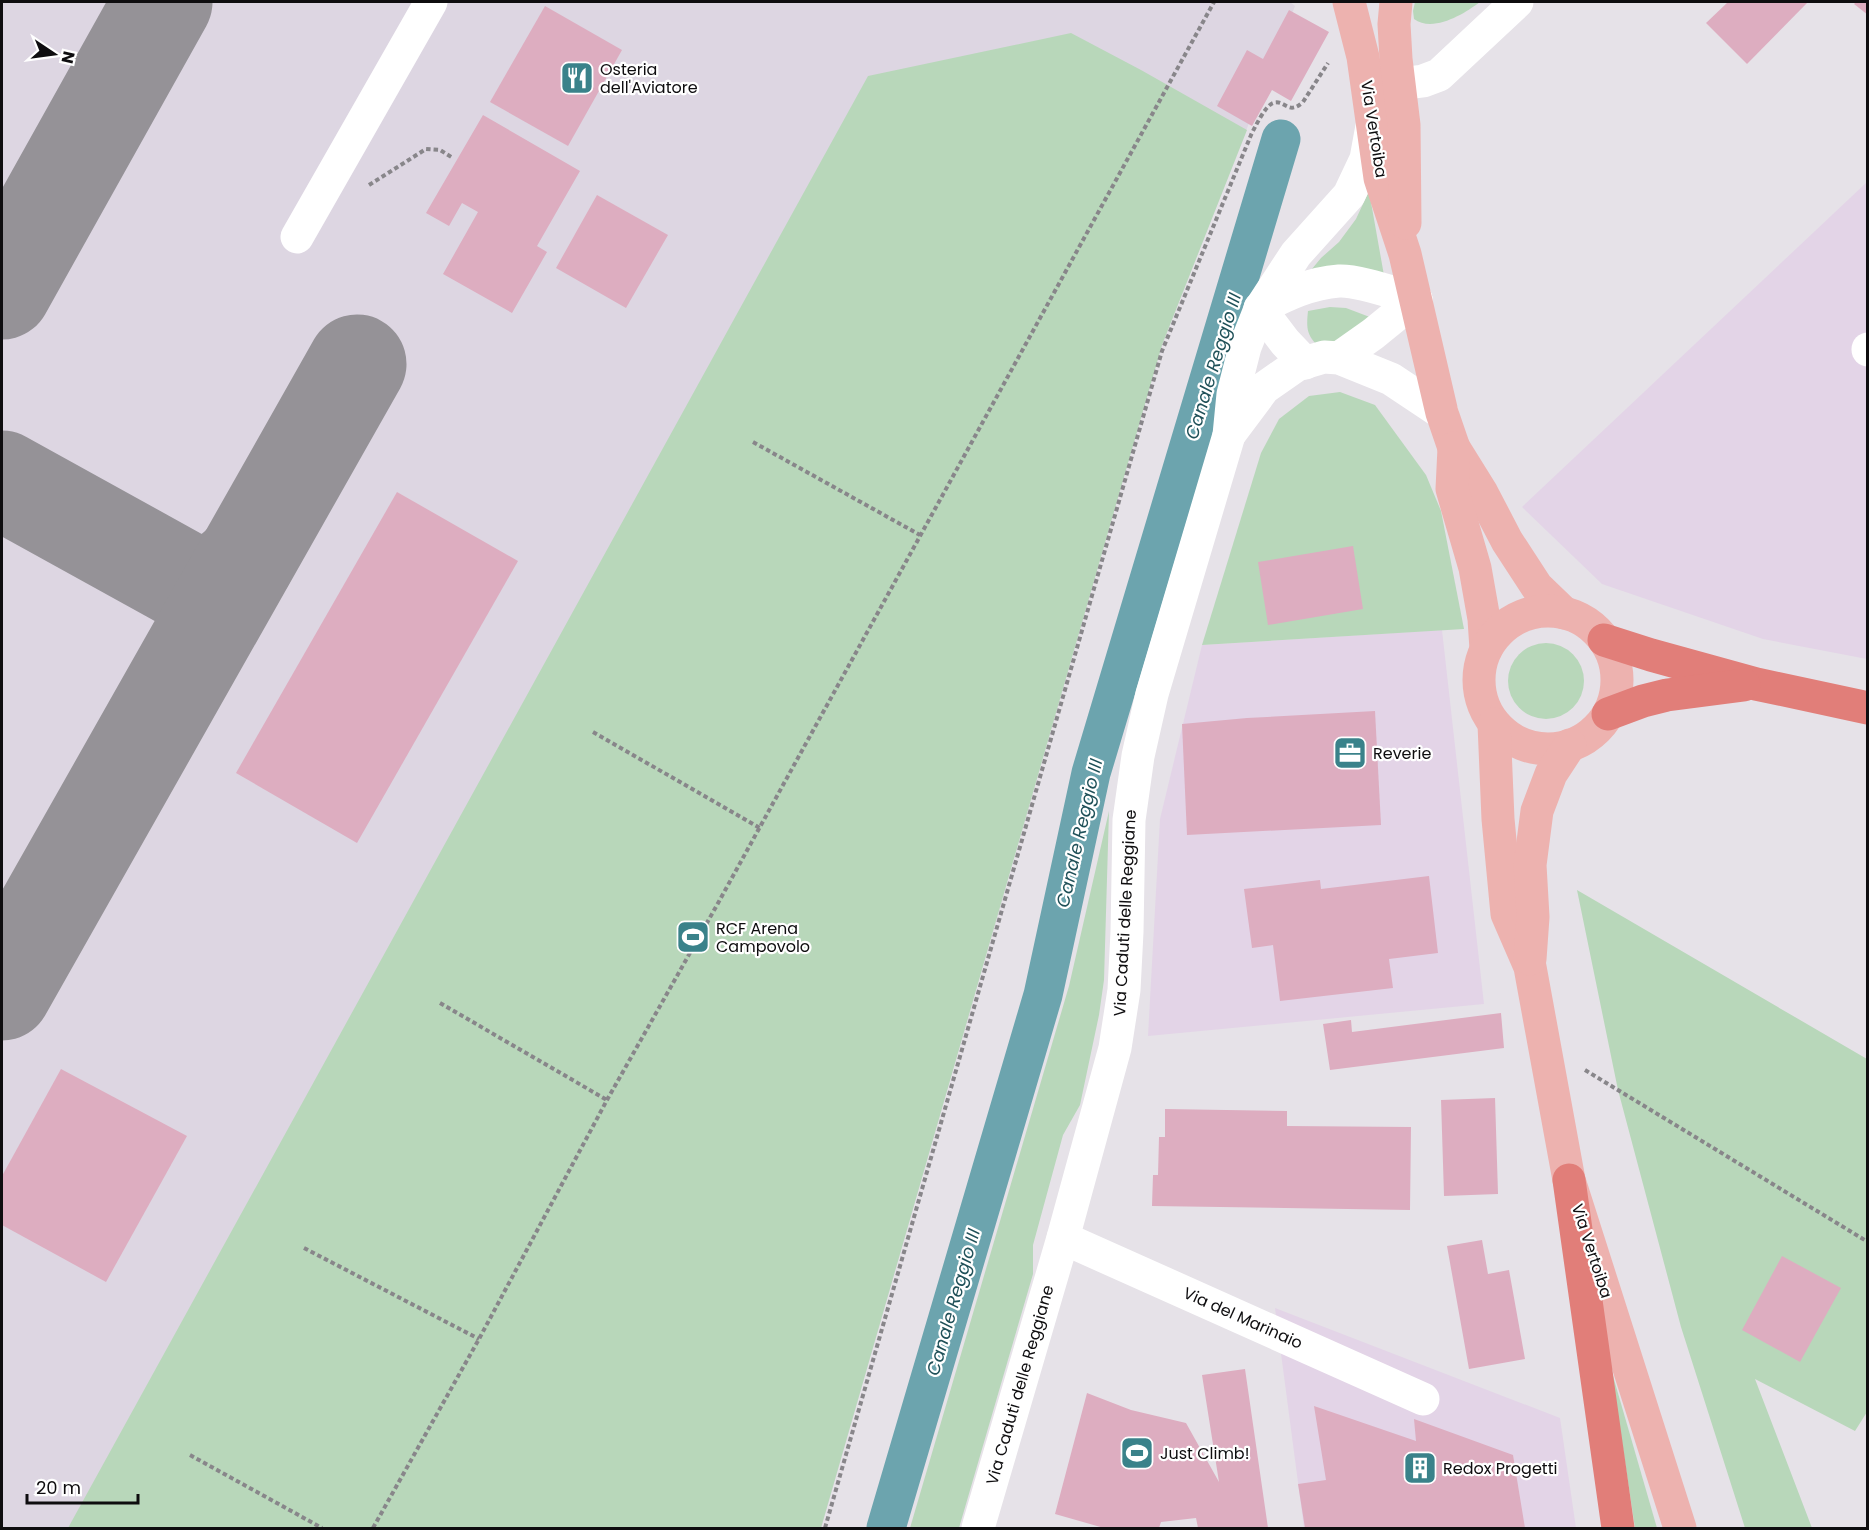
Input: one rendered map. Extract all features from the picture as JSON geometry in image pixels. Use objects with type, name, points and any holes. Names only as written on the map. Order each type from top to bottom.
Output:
[{"type":"highway","points":[[1604,640],[1756,684],[1868,708]]},
{"type":"highway","points":[[1608,714],[1667,695],[1756,684]]},
{"type":"highway","points":[[1569,1180],[1618,1528]]},
{"type":"main road","name":"Via Vertoiba","points":[[1349,2],[1363,57],[1380,178],[1406,254],[1442,413],[1454,448],[1482,493],[1507,541],[1537,587],[1564,613]]},
{"type":"main road","name":"Via Vertoiba","points":[[1396,2],[1394,24],[1404,125],[1406,254]]},
{"type":"main road","name":"Via Vertoiba","points":[[1454,448],[1452,489],[1475,568],[1484,619],[1486,650]]},
{"type":"main road","name":"Via Vertoiba","points":[[1541,611],[1564,613],[1579,619],[1593,628],[1604,640],[1612,657],[1616,676],[1615,695],[1608,714],[1586,738],[1549,750],[1529,747],[1510,738],[1494,724],[1484,707],[1479,687],[1480,668],[1486,650],[1500,631],[1519,617],[1541,611]]},
{"type":"main road","name":"Via Vertoiba","points":[[1494,724],[1498,819],[1507,914],[1530,967],[1569,1180],[1680,1528]]},
{"type":"main road","name":"Via Vertoiba","points":[[1530,967],[1533,917],[1530,865],[1537,811],[1551,774],[1570,745]]},
{"type":"street","points":[[297,237],[431,2]]},
{"type":"street","points":[[1399,84],[1423,81],[1439,75],[1517,2]]},
{"type":"street","name":"Via Caduti delle Reggiane","points":[[978,1528],[1116,1048],[1125,978],[1129,820],[1138,756],[1152,694],[1229,435],[1233,394],[1245,347],[1260,309],[1296,254],[1349,195],[1366,159],[1372,126]]},
{"type":"street","points":[[1305,363],[1285,342],[1260,309],[1293,291],[1341,281],[1416,299]]},
{"type":"street","name":"Via Caduti delle Reggiane","points":[[1339,358],[1416,299]]},
{"type":"street","name":"Via Caduti delle Reggiane","points":[[1229,435],[1264,388],[1297,365],[1324,357],[1339,358],[1391,379],[1442,413]]},
{"type":"street","name":"Via del Marinaio","points":[[1063,1238],[1423,1399]]},
{"type":"path","points":[[374,1528],[479,1339],[607,1100],[760,828],[1214,2]]},
{"type":"path","points":[[825,1528],[1162,351],[1251,135],[1262,115],[1270,104],[1275,103],[1292,108],[1303,102],[1334,54]]},
{"type":"path","points":[[331,176],[344,184],[353,186],[371,184],[426,148],[440,150],[453,158]]},
{"type":"path","points":[[753,442],[920,535]]},
{"type":"path","points":[[593,732],[760,828]]},
{"type":"path","points":[[440,1003],[607,1100]]},
{"type":"path","points":[[1544,1045],[1868,1242]]},
{"type":"path","points":[[304,1248],[479,1339]]},
{"type":"path","points":[[190,1455],[322,1528]]},
{"type":"shaded area","points":[[2,2],[1290,2],[1295,6],[1162,345],[821,1528],[2,1528]]},
{"type":"shaded area","points":[[1867,182],[1867,659],[1763,639],[1602,584],[1522,507]]},
{"type":"shaded area","points":[[1442,630],[1484,1004],[1148,1036],[1160,819],[1202,645]]},
{"type":"shaded area","points":[[1275,1308],[1560,1418],[1576,1528],[1304,1528]]},
{"type":"green space","points":[[1415,2],[1480,2],[1466,12],[1448,20],[1430,24],[1414,19]]},
{"type":"green space","name":"RCF Arena Campovolo","points":[[1071,33],[1247,130],[1162,345],[821,1528],[68,1528],[868,76]]},
{"type":"green space","points":[[1369,191],[1385,281],[1302,281],[1321,258],[1339,242],[1356,219]]},
{"type":"green space","points":[[1330,307],[1346,308],[1375,319],[1321,349],[1308,332],[1308,311]]},
{"type":"green space","points":[[1340,392],[1375,405],[1426,475],[1441,511],[1464,629],[1202,645],[1261,453],[1279,419],[1309,396]]},
{"type":"green space","points":[[1546,643],[1560,646],[1573,654],[1581,667],[1584,681],[1581,695],[1573,708],[1560,716],[1546,719],[1532,716],[1519,708],[1511,695],[1508,681],[1511,667],[1519,654],[1532,646]]},
{"type":"green space","points":[[1109,811],[1104,980],[1080,1105],[1063,1135],[1033,1245],[1033,1274],[959,1528],[910,1528],[1069,986]]},
{"type":"green space","points":[[1577,890],[1867,1059],[1867,1412],[1855,1431],[1755,1379],[1812,1528],[1745,1528],[1681,1327],[1618,1090]]},
{"type":"green space","points":[[1611,1369],[1657,1528],[1635,1528]]},
{"type":"building","points":[[1728,2],[1808,2],[1747,64],[1706,23]]},
{"type":"building","points":[[1868,2],[1868,15],[1854,4]]},
{"type":"building","points":[[545,6],[622,50],[568,146],[490,102]]},
{"type":"building","points":[[1289,10],[1329,32],[1291,101],[1272,90],[1252,126],[1217,106],[1247,50],[1263,59]]},
{"type":"building","points":[[483,115],[580,171],[537,246],[547,252],[512,313],[443,274],[478,212],[462,203],[449,226],[426,213]]},
{"type":"building","points":[[597,195],[668,235],[626,308],[556,268]]},
{"type":"building","points":[[397,492],[518,561],[357,843],[236,773]]},
{"type":"building","points":[[1353,546],[1363,609],[1268,625],[1258,562]]},
{"type":"building","points":[[1375,711],[1381,825],[1187,835],[1182,724]]},
{"type":"building","points":[[1429,876],[1438,953],[1389,959],[1393,988],[1280,1001],[1273,945],[1252,948],[1244,889],[1320,880],[1321,889]]},
{"type":"building","points":[[1501,1013],[1504,1048],[1330,1070],[1323,1024],[1351,1020],[1352,1032]]},
{"type":"building","points":[[61,1069],[187,1136],[106,1282],[2,1225],[2,1176]]},
{"type":"building","points":[[1495,1098],[1498,1194],[1444,1196],[1441,1100]]},
{"type":"building","points":[[1165,1109],[1287,1111],[1287,1126],[1411,1127],[1410,1210],[1152,1206],[1153,1175],[1158,1175],[1159,1137],[1165,1137]]},
{"type":"building","points":[[1482,1240],[1488,1274],[1509,1270],[1525,1359],[1469,1369],[1447,1246]]},
{"type":"building","points":[[1782,1256],[1841,1288],[1800,1362],[1742,1330]]},
{"type":"building","name":"Just Climb!","points":[[1245,1369],[1268,1528],[1198,1528],[1196,1518],[1161,1522],[1159,1528],[1104,1528],[1055,1514],[1087,1393],[1131,1410],[1186,1423],[1219,1482],[1202,1375]]},
{"type":"building","name":"Redox Progetti","points":[[1314,1406],[1416,1441],[1414,1419],[1513,1455],[1525,1528],[1305,1528],[1298,1484],[1326,1480]]},
{"type":"waterway","name":"Canale Reggio III","points":[[886,1528],[1043,995],[1091,773],[1281,139]]},
{"type":"taxiway","points":[[2,290],[163,2]]},
{"type":"taxiway","points":[[2,991],[357,364]]},
{"type":"taxiway","points":[[2,480],[190,584],[207,584],[220,580],[227,577],[245,561]]},
{"type":"place","name":"Osteria dell'Aviatore","points":[[577,78]]},
{"type":"place","name":"Reverie","points":[[1350,753]]},
{"type":"place","name":"RCF Arena Campovolo","points":[[693,937]]},
{"type":"place","name":"Just Climb!","points":[[1137,1453]]},
{"type":"place","name":"Redox Progetti","points":[[1420,1468]]}]
